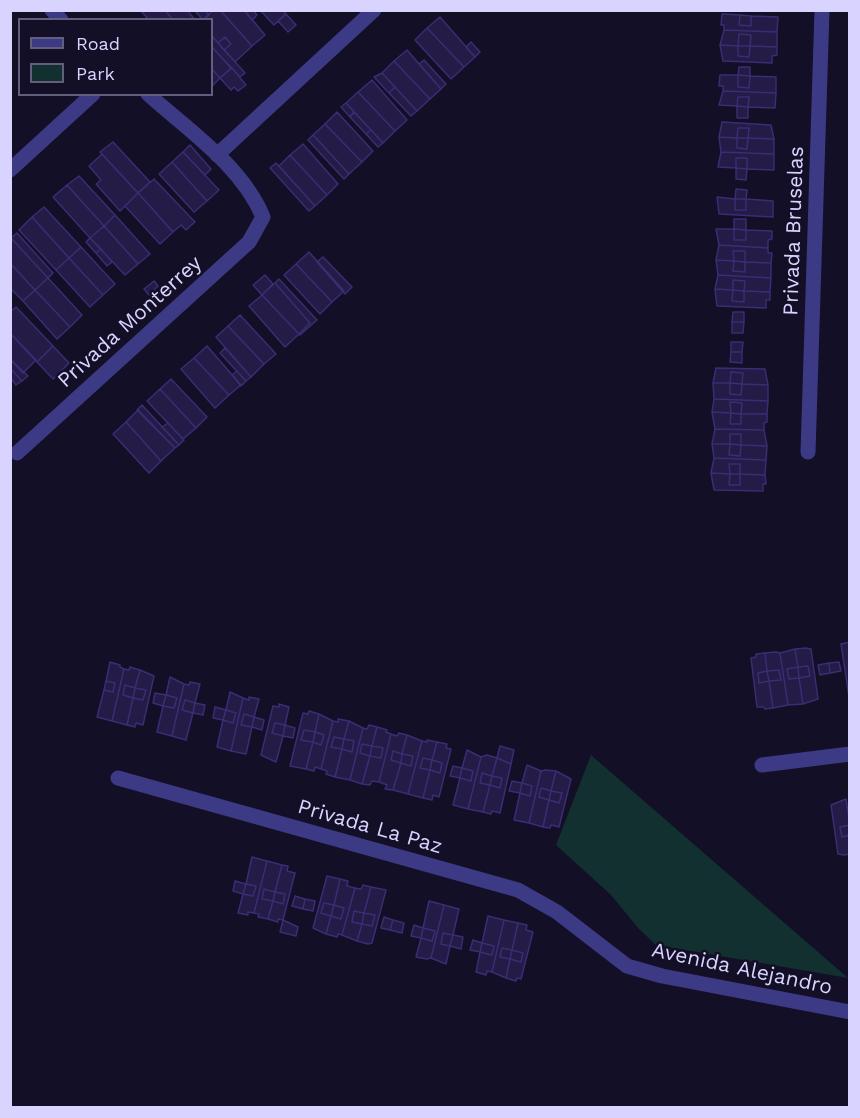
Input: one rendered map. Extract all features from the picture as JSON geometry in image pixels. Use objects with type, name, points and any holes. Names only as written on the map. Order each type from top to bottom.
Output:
[{"type":"street","points":[[150,96],[217,155],[374,10]]},
{"type":"street","name":"Privada Bruselas","points":[[808,452],[822,10]]},
{"type":"street","points":[[10,170],[91,96]]},
{"type":"street","name":"Privada Monterrey","points":[[17,453],[249,242],[263,217],[254,195],[217,155]]},
{"type":"street","points":[[762,765],[849,754]]},
{"type":"street","name":"Privada La Paz","points":[[118,778],[518,890],[557,912],[598,943]]},
{"type":"street","name":"Avenida Alejandro","points":[[598,943],[627,966],[662,976],[849,1012]]},
{"type":"green space","points":[[591,755],[848,978],[656,945],[639,929],[611,895],[556,845]]},
{"type":"building","points":[[140,10],[165,10],[171,18],[147,18]]},
{"type":"building","points":[[165,10],[187,10],[193,18],[171,18]]},
{"type":"building","points":[[205,10],[209,15],[201,18],[195,11]]},
{"type":"building","points":[[213,10],[220,10],[252,46],[235,62],[224,50],[231,44],[225,37],[218,43],[213,37],[213,18],[205,18]]},
{"type":"building","points":[[220,10],[244,10],[265,35],[252,46]]},
{"type":"building","points":[[244,10],[253,10],[257,15],[252,20]]},
{"type":"building","points":[[260,10],[283,10],[286,14],[274,25]]},
{"type":"building","points":[[286,14],[296,25],[288,32],[278,21]]},
{"type":"building","points":[[722,14],[740,15],[739,25],[751,26],[751,16],[778,17],[777,32],[724,30],[724,25],[721,25]]},
{"type":"building","points":[[740,15],[751,16],[751,26],[739,25]]},
{"type":"building","points":[[440,17],[475,57],[464,67],[427,28]]},
{"type":"building","points":[[427,28],[464,67],[451,79],[415,40]]},
{"type":"building","points":[[724,30],[777,32],[777,47],[750,46],[751,35],[739,34],[738,46],[720,45]]},
{"type":"building","points":[[739,34],[751,35],[750,46],[738,46]]},
{"type":"building","points":[[213,37],[245,73],[240,77],[213,48]]},
{"type":"building","points":[[225,37],[231,44],[224,50],[218,43]]},
{"type":"building","points":[[471,42],[480,52],[475,57],[466,47]]},
{"type":"building","points":[[720,45],[738,46],[738,56],[749,57],[750,46],[777,47],[777,55],[772,56],[772,63],[723,61]]},
{"type":"building","points":[[738,46],[750,46],[749,57],[738,56]]},
{"type":"building","points":[[213,48],[231,68],[220,78],[213,70]]},
{"type":"building","points":[[407,50],[441,89],[430,99],[394,61]]},
{"type":"building","points":[[424,60],[446,84],[441,89],[419,64]]},
{"type":"building","points":[[394,61],[430,99],[417,111],[382,73]]},
{"type":"building","points":[[739,67],[750,67],[750,76],[738,75]]},
{"type":"building","points":[[232,68],[246,85],[238,91],[234,87],[231,90],[220,78]]},
{"type":"building","points":[[213,70],[220,78],[213,85]]},
{"type":"building","points":[[382,73],[395,87],[389,93],[374,77]]},
{"type":"building","points":[[720,75],[738,75],[738,87],[749,88],[750,76],[776,77],[776,93],[723,91],[723,86],[719,86]]},
{"type":"building","points":[[738,75],[750,76],[749,88],[738,87]]},
{"type":"building","points":[[372,80],[407,120],[395,131],[358,92]]},
{"type":"building","points":[[395,87],[417,111],[411,116],[389,93]]},
{"type":"building","points":[[723,91],[776,93],[775,108],[748,107],[749,97],[738,97],[737,106],[719,105]]},
{"type":"building","points":[[358,92],[395,131],[383,143],[346,103]]},
{"type":"building","points":[[738,97],[749,97],[748,107],[737,106]]},
{"type":"building","points":[[346,103],[354,112],[350,117],[341,107]]},
{"type":"building","points":[[737,106],[748,107],[748,118],[737,118]]},
{"type":"building","points":[[337,112],[373,151],[362,162],[325,124]]},
{"type":"building","points":[[354,112],[371,130],[366,134],[350,117]]},
{"type":"building","points":[[722,122],[771,125],[774,139],[748,138],[749,128],[738,128],[737,138],[719,137]]},
{"type":"building","points":[[325,124],[362,162],[349,174],[313,135]]},
{"type":"building","points":[[738,128],[749,128],[748,138],[737,138]]},
{"type":"building","points":[[371,130],[383,143],[378,147],[366,134]]},
{"type":"building","points":[[313,135],[349,174],[344,179],[308,140]]},
{"type":"building","points":[[719,137],[737,138],[737,148],[747,149],[748,138],[774,139],[774,154],[721,152]]},
{"type":"building","points":[[737,138],[748,138],[747,149],[737,148]]},
{"type":"building","points":[[113,142],[150,182],[138,193],[100,152]]},
{"type":"building","points":[[303,144],[338,184],[327,195],[290,155]]},
{"type":"building","points":[[190,145],[211,169],[205,175],[183,152]]},
{"type":"building","points":[[183,152],[219,190],[207,201],[172,162]]},
{"type":"building","points":[[721,152],[774,154],[774,170],[747,169],[747,158],[736,158],[736,168],[718,167]]},
{"type":"building","points":[[102,154],[138,193],[120,211],[96,184],[101,180],[89,166]]},
{"type":"building","points":[[290,155],[327,195],[315,206],[279,166]]},
{"type":"building","points":[[736,158],[747,158],[747,169],[736,168]]},
{"type":"building","points":[[172,162],[207,201],[194,212],[159,174]]},
{"type":"building","points":[[276,163],[315,206],[309,211],[270,168]]},
{"type":"building","points":[[736,168],[747,169],[746,180],[736,179]]},
{"type":"building","points":[[79,176],[115,215],[104,226],[67,185]]},
{"type":"building","points":[[154,179],[195,222],[186,230],[181,225],[173,232],[138,193]]},
{"type":"building","points":[[67,185],[104,226],[90,238],[53,197]]},
{"type":"building","points":[[736,189],[747,190],[746,199],[735,199]]},
{"type":"building","points":[[138,193],[173,232],[160,244],[125,206]]},
{"type":"building","points":[[717,197],[735,199],[735,210],[746,210],[746,199],[773,201],[773,217],[719,214]]},
{"type":"building","points":[[735,199],[746,199],[746,210],[735,210]]},
{"type":"building","points":[[44,207],[81,247],[69,258],[32,217]]},
{"type":"building","points":[[115,215],[150,254],[138,264],[104,226]]},
{"type":"building","points":[[32,217],[69,258],[56,270],[19,230]]},
{"type":"building","points":[[734,219],[746,219],[746,230],[734,229]]},
{"type":"building","points":[[104,226],[138,264],[125,275],[90,238]]},
{"type":"building","points":[[716,229],[734,229],[734,240],[746,240],[746,230],[772,231],[772,239],[768,240],[768,248],[719,245]]},
{"type":"building","points":[[734,229],[746,230],[746,240],[734,240]]},
{"type":"building","points":[[17,233],[53,273],[48,278],[11,238]]},
{"type":"building","points":[[11,238],[48,278],[35,290],[10,263]]},
{"type":"building","points":[[90,238],[101,249],[96,253],[86,242]]},
{"type":"building","points":[[719,245],[768,248],[768,253],[772,253],[771,263],[745,262],[745,251],[733,251],[734,261],[716,260]]},
{"type":"building","points":[[81,247],[115,284],[103,295],[69,258]]},
{"type":"building","points":[[101,249],[112,262],[107,266],[96,253]]},
{"type":"building","points":[[733,251],[745,251],[745,262],[734,261]]},
{"type":"building","points":[[309,252],[344,291],[332,302],[296,264]]},
{"type":"building","points":[[323,257],[352,287],[345,294],[317,262]]},
{"type":"building","points":[[69,258],[103,295],[90,307],[56,270]]},
{"type":"building","points":[[716,260],[734,261],[733,271],[745,272],[745,262],[771,263],[771,278],[718,275]]},
{"type":"building","points":[[734,261],[745,262],[745,272],[733,271]]},
{"type":"building","points":[[10,263],[35,290],[23,301],[10,288]]},
{"type":"building","points":[[296,264],[332,302],[320,314],[284,275]]},
{"type":"building","points":[[265,275],[273,284],[262,295],[253,285]]},
{"type":"building","points":[[718,275],[771,278],[770,292],[744,291],[745,281],[733,280],[733,290],[715,289]]},
{"type":"building","points":[[48,278],[82,315],[70,327],[35,290]]},
{"type":"building","points":[[279,279],[317,320],[300,335],[310,323],[275,283]]},
{"type":"building","points":[[733,280],[745,281],[744,291],[733,290]]},
{"type":"building","points":[[154,281],[158,286],[149,295],[144,289]]},
{"type":"building","points":[[275,283],[310,323],[299,334],[262,295]]},
{"type":"building","points":[[715,289],[733,290],[732,301],[744,302],[744,291],[770,292],[770,300],[766,300],[766,308],[717,306]]},
{"type":"building","points":[[35,290],[70,327],[57,339],[23,301]]},
{"type":"building","points":[[733,290],[744,291],[744,302],[732,301]]},
{"type":"building","points":[[262,295],[299,334],[285,347],[249,306]]},
{"type":"building","points":[[16,307],[53,346],[37,362],[10,333],[10,312]]},
{"type":"building","points":[[733,312],[744,312],[744,322],[732,322]]},
{"type":"building","points":[[240,315],[276,354],[264,364],[228,326]]},
{"type":"building","points":[[732,322],[744,322],[743,333],[732,333]]},
{"type":"building","points":[[228,326],[264,364],[251,377],[216,337]]},
{"type":"building","points":[[10,333],[36,360],[23,373],[10,359]]},
{"type":"building","points":[[731,342],[743,342],[742,352],[731,352]]},
{"type":"building","points":[[53,346],[69,363],[53,379],[37,362]]},
{"type":"building","points":[[207,346],[241,385],[229,395],[194,358]]},
{"type":"building","points":[[225,348],[251,377],[246,381],[220,353]]},
{"type":"building","points":[[731,352],[742,352],[742,363],[730,362]]},
{"type":"building","points":[[194,358],[229,395],[215,408],[181,369]]},
{"type":"building","points":[[11,360],[28,376],[22,381],[10,368]]},
{"type":"building","points":[[10,368],[22,381],[16,385],[10,377]]},
{"type":"building","points":[[716,368],[765,369],[768,385],[742,384],[743,373],[731,372],[730,383],[713,383]]},
{"type":"building","points":[[237,371],[246,381],[241,386],[232,375]]},
{"type":"building","points":[[731,372],[743,373],[742,384],[730,383]]},
{"type":"building","points":[[171,379],[207,417],[196,428],[160,389]]},
{"type":"building","points":[[713,383],[730,383],[730,394],[741,395],[742,384],[768,385],[768,401],[714,399]]},
{"type":"building","points":[[730,383],[742,384],[741,395],[730,394]]},
{"type":"building","points":[[160,389],[196,428],[183,439],[147,401]]},
{"type":"building","points":[[714,399],[768,401],[767,414],[741,414],[742,403],[730,402],[731,413],[712,412]]},
{"type":"building","points":[[730,402],[742,403],[741,414],[731,413]]},
{"type":"building","points":[[142,405],[179,445],[175,448],[137,410]]},
{"type":"building","points":[[138,410],[175,448],[161,461],[126,422]]},
{"type":"building","points":[[712,412],[731,413],[730,424],[741,424],[741,414],[767,414],[767,422],[764,423],[764,430],[715,429]]},
{"type":"building","points":[[731,413],[741,414],[741,424],[730,424]]},
{"type":"building","points":[[126,422],[161,461],[149,473],[113,434]]},
{"type":"building","points":[[168,423],[184,440],[179,445],[162,427]]},
{"type":"building","points":[[715,429],[764,430],[767,446],[741,445],[741,434],[730,434],[730,444],[712,444]]},
{"type":"building","points":[[730,434],[741,434],[741,445],[730,444]]},
{"type":"building","points":[[712,444],[730,444],[729,455],[740,456],[741,445],[767,446],[766,460],[714,458]]},
{"type":"building","points":[[730,444],[741,445],[740,456],[729,455]]},
{"type":"building","points":[[714,458],[766,460],[765,475],[740,474],[740,464],[729,464],[730,474],[711,473]]},
{"type":"building","points":[[729,464],[740,464],[740,474],[730,474]]},
{"type":"building","points":[[711,473],[730,474],[729,485],[740,485],[740,474],[765,475],[766,484],[763,484],[763,491],[714,490]]},
{"type":"building","points":[[730,474],[740,474],[740,485],[729,485]]},
{"type":"building","points":[[850,642],[849,661],[849,697],[841,644]]},
{"type":"building","points":[[795,649],[811,649],[818,699],[803,704],[799,678],[810,676],[808,666],[798,667]]},
{"type":"building","points":[[795,649],[798,667],[787,669],[789,679],[799,678],[803,704],[788,705],[780,653]]},
{"type":"building","points":[[765,653],[780,653],[788,705],[773,708],[769,681],[781,680],[779,670],[767,671]]},
{"type":"building","points":[[765,653],[767,671],[758,673],[759,683],[769,681],[773,708],[765,709],[757,707],[751,658],[756,657],[756,654]]},
{"type":"building","points":[[110,662],[124,669],[112,721],[97,717],[104,690],[113,692],[115,683],[106,681]]},
{"type":"building","points":[[839,662],[841,671],[830,673],[829,663]]},
{"type":"building","points":[[829,663],[830,673],[820,675],[818,665]]},
{"type":"building","points":[[808,666],[810,676],[799,678],[798,667]]},
{"type":"building","points":[[130,667],[140,670],[135,688],[125,685],[123,695],[133,698],[127,725],[112,721],[124,669],[129,670]]},
{"type":"building","points":[[798,667],[799,678],[789,679],[787,669]]},
{"type":"building","points":[[140,670],[154,676],[143,725],[136,723],[135,727],[127,725],[133,698],[143,700],[146,690],[135,688]]},
{"type":"building","points":[[779,670],[781,680],[769,681],[767,671]]},
{"type":"building","points":[[767,671],[769,681],[759,683],[758,673]]},
{"type":"building","points":[[170,677],[184,684],[172,736],[157,732],[163,706],[174,708],[177,698],[166,695]]},
{"type":"building","points":[[106,681],[115,683],[113,692],[104,690]]},
{"type":"building","points":[[190,682],[200,684],[195,703],[185,700],[182,710],[193,713],[186,740],[172,736],[184,684],[189,685]]},
{"type":"building","points":[[125,685],[135,688],[133,698],[123,695]]},
{"type":"building","points":[[135,688],[146,690],[143,700],[133,698]]},
{"type":"building","points":[[230,692],[243,698],[231,751],[217,747],[223,720],[233,723],[236,713],[226,710]]},
{"type":"building","points":[[155,693],[166,695],[163,706],[153,703]]},
{"type":"building","points":[[166,695],[177,698],[174,708],[163,706]]},
{"type":"building","points":[[249,697],[259,699],[254,717],[244,714],[241,725],[252,727],[246,754],[231,751],[243,698],[249,700]]},
{"type":"building","points":[[185,700],[195,703],[193,713],[182,710]]},
{"type":"building","points":[[195,703],[205,705],[203,715],[193,713]]},
{"type":"building","points":[[279,704],[289,707],[285,725],[275,723],[272,733],[283,736],[276,762],[261,755],[273,706],[279,707]]},
{"type":"building","points":[[215,707],[226,710],[223,720],[213,718]]},
{"type":"building","points":[[226,710],[236,713],[233,723],[223,720]]},
{"type":"building","points":[[309,711],[319,714],[315,732],[304,730],[301,740],[313,742],[306,769],[290,766],[303,713],[308,714]]},
{"type":"building","points":[[244,714],[254,717],[252,727],[241,725]]},
{"type":"building","points":[[319,714],[333,721],[321,769],[315,767],[314,771],[306,769],[313,742],[321,745],[324,735],[315,732]]},
{"type":"building","points":[[254,717],[264,720],[262,730],[252,727]]},
{"type":"building","points":[[338,719],[349,721],[344,739],[334,737],[331,747],[342,749],[335,777],[326,774],[327,771],[321,769],[333,721],[338,722]]},
{"type":"building","points":[[349,721],[363,728],[350,780],[335,777],[342,749],[352,752],[354,741],[344,739]]},
{"type":"building","points":[[275,723],[285,725],[283,736],[272,733]]},
{"type":"building","points":[[285,725],[295,728],[293,738],[283,736]]},
{"type":"building","points":[[369,725],[377,727],[372,746],[362,744],[360,753],[370,756],[362,784],[350,780],[363,728],[367,729]]},
{"type":"building","points":[[377,727],[391,734],[379,782],[372,781],[370,785],[362,784],[370,756],[381,758],[383,748],[372,746]]},
{"type":"building","points":[[304,730],[315,732],[313,742],[301,740]]},
{"type":"building","points":[[315,732],[324,735],[321,745],[313,742]]},
{"type":"building","points":[[399,733],[407,735],[402,754],[393,751],[391,760],[401,763],[393,790],[385,789],[387,785],[379,782],[391,734],[397,736]]},
{"type":"building","points":[[407,735],[422,741],[408,794],[393,790],[401,763],[411,766],[413,756],[402,754]]},
{"type":"building","points":[[334,737],[344,739],[342,749],[331,747]]},
{"type":"building","points":[[344,739],[354,741],[352,752],[342,749]]},
{"type":"building","points":[[427,740],[437,742],[432,760],[423,758],[420,768],[430,770],[423,798],[408,794],[422,741],[427,742]]},
{"type":"building","points":[[437,742],[447,744],[446,748],[451,749],[439,797],[433,795],[432,800],[423,798],[430,770],[440,773],[442,763],[432,760]]},
{"type":"building","points":[[362,744],[372,746],[370,756],[360,753]]},
{"type":"building","points":[[372,746],[383,748],[381,758],[370,756]]},
{"type":"building","points":[[500,746],[514,750],[511,764],[497,758]]},
{"type":"building","points":[[467,750],[481,757],[468,809],[453,805],[460,778],[471,781],[473,771],[462,768]]},
{"type":"building","points":[[393,751],[402,754],[401,763],[391,760]]},
{"type":"building","points":[[402,754],[413,756],[411,766],[401,763]]},
{"type":"building","points":[[487,755],[497,758],[492,776],[482,773],[480,783],[490,785],[483,812],[468,809],[481,757]]},
{"type":"building","points":[[423,758],[432,760],[430,770],[420,768]]},
{"type":"building","points":[[497,758],[511,764],[500,813],[492,811],[491,814],[483,812],[490,785],[500,788],[502,778],[492,776]]},
{"type":"building","points":[[432,760],[442,763],[440,773],[430,770]]},
{"type":"building","points":[[527,765],[541,771],[529,823],[514,820],[520,793],[530,796],[532,786],[522,783]]},
{"type":"building","points":[[453,766],[462,768],[460,778],[450,776]]},
{"type":"building","points":[[462,768],[473,771],[471,781],[460,778]]},
{"type":"building","points":[[541,771],[556,771],[551,791],[541,788],[539,797],[549,800],[543,827],[529,823]]},
{"type":"building","points":[[556,771],[571,779],[559,827],[551,825],[550,828],[543,827],[549,800],[559,803],[562,793],[551,791]]},
{"type":"building","points":[[482,773],[492,776],[490,785],[480,783]]},
{"type":"building","points":[[492,776],[502,778],[500,788],[490,785]]},
{"type":"building","points":[[512,781],[522,783],[520,793],[509,791]]},
{"type":"building","points":[[522,783],[532,786],[530,796],[520,793]]},
{"type":"building","points":[[541,788],[551,791],[549,800],[539,797]]},
{"type":"building","points":[[551,791],[562,793],[559,803],[549,800]]},
{"type":"building","points":[[846,799],[850,825],[840,827],[842,837],[850,835],[850,854],[844,855],[838,854],[831,805]]},
{"type":"building","points":[[850,825],[850,835],[842,837],[840,827]]},
{"type":"building","points":[[252,857],[267,861],[254,913],[248,912],[248,915],[238,913],[243,894],[253,896],[256,886],[246,884]]},
{"type":"building","points":[[267,861],[282,865],[275,892],[264,889],[262,899],[273,901],[268,919],[258,917],[259,914],[254,913]]},
{"type":"building","points":[[282,865],[288,866],[287,871],[295,873],[283,920],[278,919],[278,922],[268,919],[273,901],[283,904],[285,894],[275,892]]},
{"type":"building","points":[[327,876],[340,879],[334,905],[324,903],[321,913],[331,916],[326,934],[313,928]]},
{"type":"building","points":[[340,879],[348,881],[347,886],[355,888],[342,935],[338,934],[337,937],[326,934],[331,916],[341,919],[344,908],[334,905]]},
{"type":"building","points":[[235,881],[246,884],[243,894],[233,891]]},
{"type":"building","points":[[246,884],[256,886],[253,896],[243,894]]},
{"type":"building","points":[[363,885],[371,887],[364,913],[354,911],[352,922],[362,924],[357,941],[342,935],[355,888],[361,889]]},
{"type":"building","points":[[371,887],[386,890],[372,943],[368,944],[357,941],[362,924],[372,926],[375,915],[364,913]]},
{"type":"building","points":[[264,889],[275,892],[273,901],[262,899]]},
{"type":"building","points":[[275,892],[285,894],[283,904],[273,901]]},
{"type":"building","points":[[295,896],[305,899],[303,909],[292,906]]},
{"type":"building","points":[[305,899],[315,901],[313,911],[303,909]]},
{"type":"building","points":[[429,901],[444,905],[431,958],[427,959],[416,957],[421,938],[432,941],[435,931],[423,928]]},
{"type":"building","points":[[324,903],[334,905],[331,916],[321,913]]},
{"type":"building","points":[[334,905],[344,908],[341,919],[331,916]]},
{"type":"building","points":[[444,905],[459,909],[453,935],[443,933],[441,944],[450,946],[446,964],[431,958]]},
{"type":"building","points":[[354,911],[364,913],[362,924],[352,922]]},
{"type":"building","points":[[364,913],[375,915],[372,926],[362,924]]},
{"type":"building","points":[[488,916],[504,920],[492,972],[487,971],[486,975],[476,972],[480,952],[492,955],[494,946],[482,943]]},
{"type":"building","points":[[384,917],[393,920],[390,930],[381,928]]},
{"type":"building","points":[[283,920],[298,927],[296,936],[280,932]]},
{"type":"building","points":[[393,920],[404,923],[402,933],[390,930]]},
{"type":"building","points":[[504,920],[518,923],[512,950],[502,948],[500,957],[510,959],[506,978],[492,972]]},
{"type":"building","points":[[518,923],[527,925],[526,930],[533,932],[521,979],[517,978],[516,981],[506,978],[510,959],[521,962],[523,953],[512,950]]},
{"type":"building","points":[[414,925],[423,928],[421,938],[411,936]]},
{"type":"building","points":[[423,928],[435,931],[432,941],[421,938]]},
{"type":"building","points":[[443,933],[453,935],[450,946],[441,944]]},
{"type":"building","points":[[453,935],[463,937],[461,949],[450,946]]},
{"type":"building","points":[[473,940],[482,943],[480,952],[470,950]]},
{"type":"building","points":[[482,943],[494,946],[492,955],[480,952]]},
{"type":"building","points":[[502,948],[512,950],[510,959],[500,957]]},
{"type":"building","points":[[512,950],[523,953],[521,962],[510,959]]}]
